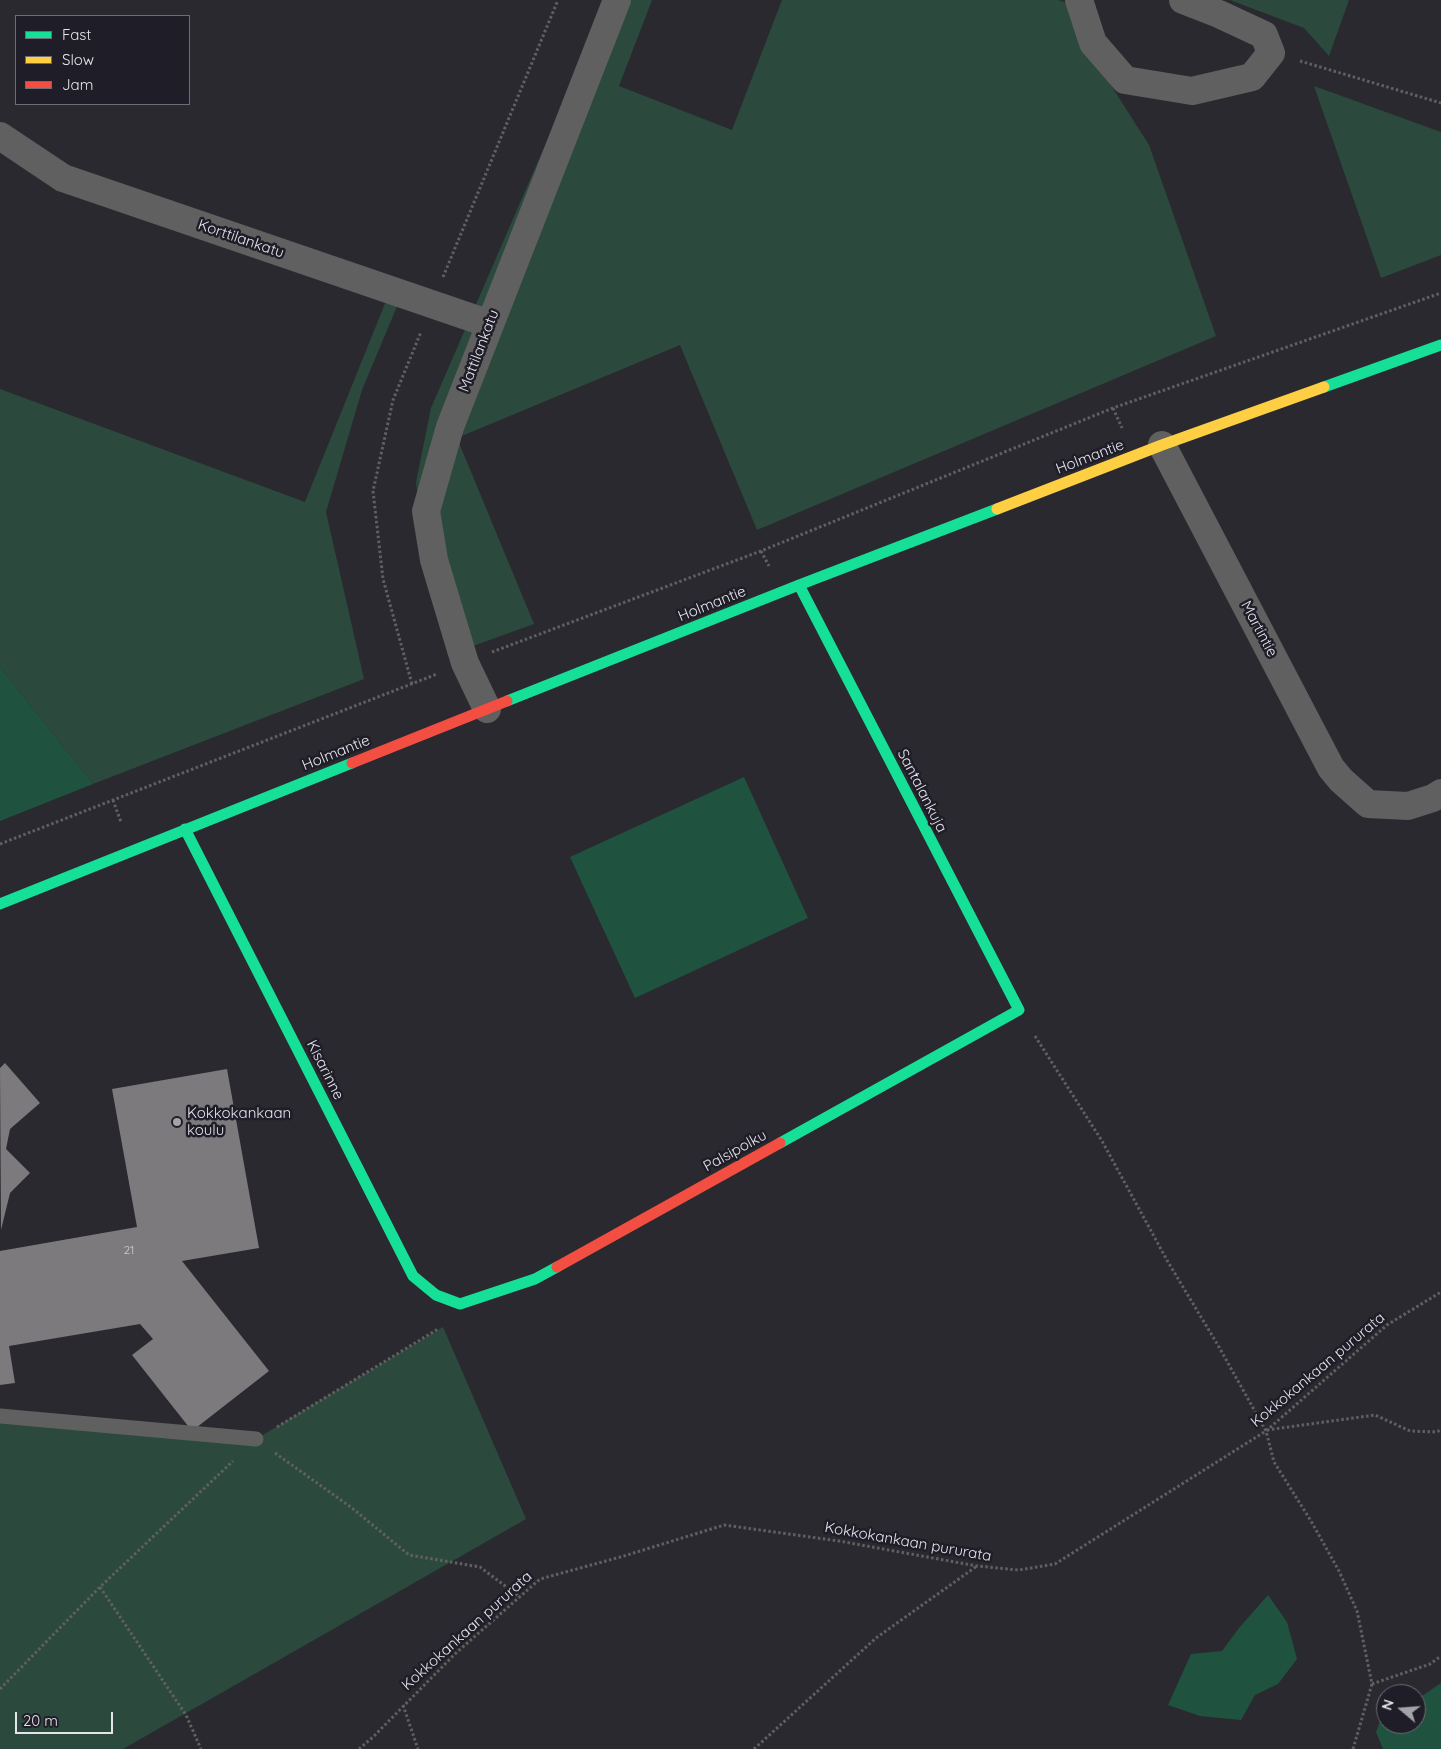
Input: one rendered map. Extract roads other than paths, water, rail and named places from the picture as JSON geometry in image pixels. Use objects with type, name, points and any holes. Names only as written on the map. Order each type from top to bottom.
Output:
[{"type":"street","name":"Mattilankatu","points":[[486,709],[465,663],[434,560],[426,511],[450,427],[617,0]]},
{"type":"street","points":[[1079,0],[1093,43],[1125,80],[1192,91],[1252,77],[1272,53],[1264,35],[1183,0]]},
{"type":"street","name":"Korttilankatu","points":[[0,136],[63,178],[490,324]]},
{"type":"street","name":"Holmantie","points":[[0,904],[799,585],[1162,445],[1441,345]]},
{"type":"street","name":"Martintie","points":[[1162,445],[1331,768],[1341,780],[1368,804],[1408,806],[1433,798],[1441,793]]},
{"type":"street","name":"Santalankuja","points":[[799,585],[1019,1010]]},
{"type":"street","name":"Kisarinne","points":[[185,829],[414,1276],[436,1295],[460,1304]]},
{"type":"street","name":"Palsipolku","points":[[460,1304],[535,1279],[1019,1010]]},
{"type":"lane","points":[[0,1416],[256,1439]]},
{"type":"place","name":"Kokkokankaan koulu","points":[[177,1122]]}]
